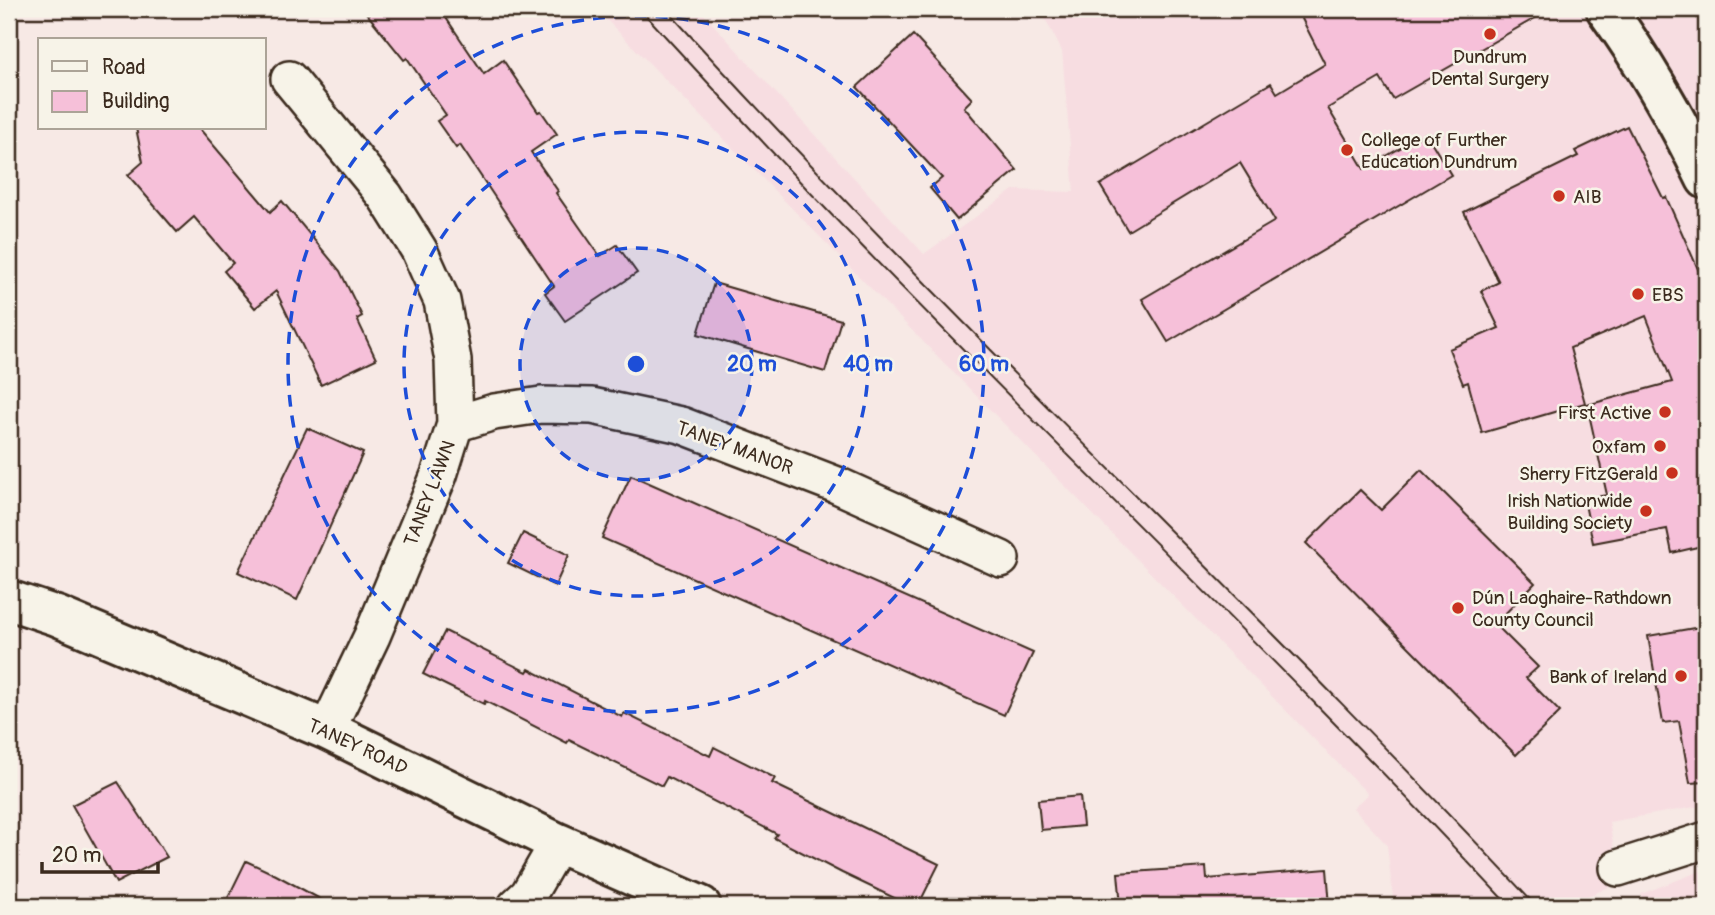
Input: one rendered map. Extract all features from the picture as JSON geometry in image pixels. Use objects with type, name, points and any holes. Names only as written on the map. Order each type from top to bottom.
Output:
[{"type":"main road","points":[[1606,9],[1664,97],[1706,179]]},
{"type":"main road","name":"TANEY ROAD","points":[[9,600],[58,616],[327,730],[558,843],[701,906]]},
{"type":"street","name":"TANEY LAWN","points":[[289,79],[385,196],[419,250],[442,301],[453,360],[455,424],[439,475],[372,636],[327,730]]},
{"type":"street","name":"TANEY MANOR","points":[[455,424],[494,412],[541,405],[592,406],[681,425],[837,485],[1001,559]]},
{"type":"street","points":[[1618,868],[1706,840]]},
{"type":"street","points":[[516,906],[528,895],[558,843]]},
{"type":"shaded area","points":[[596,9],[699,9],[924,254],[1013,190],[1074,192],[1062,51],[1040,9],[1706,9],[1706,805],[1609,822],[1621,882],[1579,900],[1584,906],[1401,906],[1393,898],[1387,845],[1353,808],[1368,794]]},
{"type":"shaded area","points":[[1706,869],[1706,906],[1646,906],[1641,894]]},
{"type":"building","points":[[363,9],[440,9],[484,74],[503,60],[538,112],[541,111],[557,134],[531,152],[558,191],[556,193],[600,256],[617,245],[637,273],[565,321],[545,293],[554,286],[460,145],[456,148],[437,121],[446,115],[407,58],[404,60]]},
{"type":"building","points":[[1297,9],[1551,9],[1393,99],[1380,78],[1328,108],[1364,169],[1426,133],[1451,175],[1168,342],[1142,299],[1275,221],[1240,163],[1128,231],[1100,185],[1271,83],[1277,93],[1325,64]]},
{"type":"building","points":[[913,35],[972,99],[964,107],[1017,170],[957,220],[930,188],[942,178],[857,87]]},
{"type":"building","points":[[1627,126],[1663,198],[1666,197],[1706,287],[1706,545],[1672,553],[1667,529],[1593,543],[1584,499],[1607,495],[1587,405],[1672,382],[1646,316],[1570,348],[1585,403],[1482,433],[1468,382],[1463,384],[1449,349],[1499,328],[1481,291],[1499,282],[1464,212],[1578,156],[1575,151]]},
{"type":"building","points":[[136,130],[201,130],[270,212],[282,201],[340,271],[362,316],[357,319],[376,359],[321,385],[276,291],[255,308],[224,271],[233,263],[194,217],[177,232],[128,175],[143,162]]},
{"type":"building","points":[[714,283],[841,320],[825,372],[698,334]]},
{"type":"building","points":[[307,428],[363,453],[297,600],[238,572]]},
{"type":"building","name":"Dún Laoghaire-Rathdown County Council","points":[[1421,470],[1535,583],[1495,624],[1538,667],[1526,678],[1560,712],[1516,755],[1306,543],[1360,490],[1381,510]]},
{"type":"building","points":[[631,475],[1033,653],[1004,715],[602,538]]},
{"type":"building","points":[[523,533],[569,555],[555,586],[508,563]]},
{"type":"building","name":"Bank of Ireland","points":[[1706,626],[1706,782],[1690,783],[1679,721],[1663,723],[1648,636]]},
{"type":"building","points":[[445,631],[527,672],[529,669],[622,717],[624,713],[710,756],[714,747],[775,778],[772,783],[939,864],[918,906],[911,906],[842,873],[774,838],[777,834],[667,777],[662,786],[569,740],[567,743],[485,701],[484,704],[423,674]]},
{"type":"building","points":[[118,782],[167,857],[116,883],[72,805]]},
{"type":"building","points":[[1080,796],[1083,826],[1041,830],[1038,800]]},
{"type":"building","points":[[246,861],[276,875],[333,906],[224,906]]},
{"type":"building","points":[[1206,867],[1207,879],[1327,869],[1330,906],[1121,906],[1118,873]]},
{"type":"tram line","points":[[640,9],[854,238],[1348,737],[1509,906]]},
{"type":"tram line","points":[[666,9],[880,237],[1320,681],[1536,906]]},
{"type":"place","name":"Dundrum Dental Surgery","points":[[1490,34]]},
{"type":"place","name":"College of Further Education Dundrum","points":[[1347,150]]},
{"type":"place","name":"AIB","points":[[1559,196]]},
{"type":"place","name":"EBS","points":[[1638,294]]},
{"type":"place","name":"First Active","points":[[1665,412]]},
{"type":"place","name":"Oxfam","points":[[1660,446]]},
{"type":"place","name":"Sherry FitzGerald","points":[[1672,473]]},
{"type":"place","name":"Irish Nationwide Building Society","points":[[1646,511]]},
{"type":"place","name":"Dún Laoghaire-Rathdown County Council","points":[[1458,608]]},
{"type":"place","name":"Bank of Ireland","points":[[1681,676]]}]
